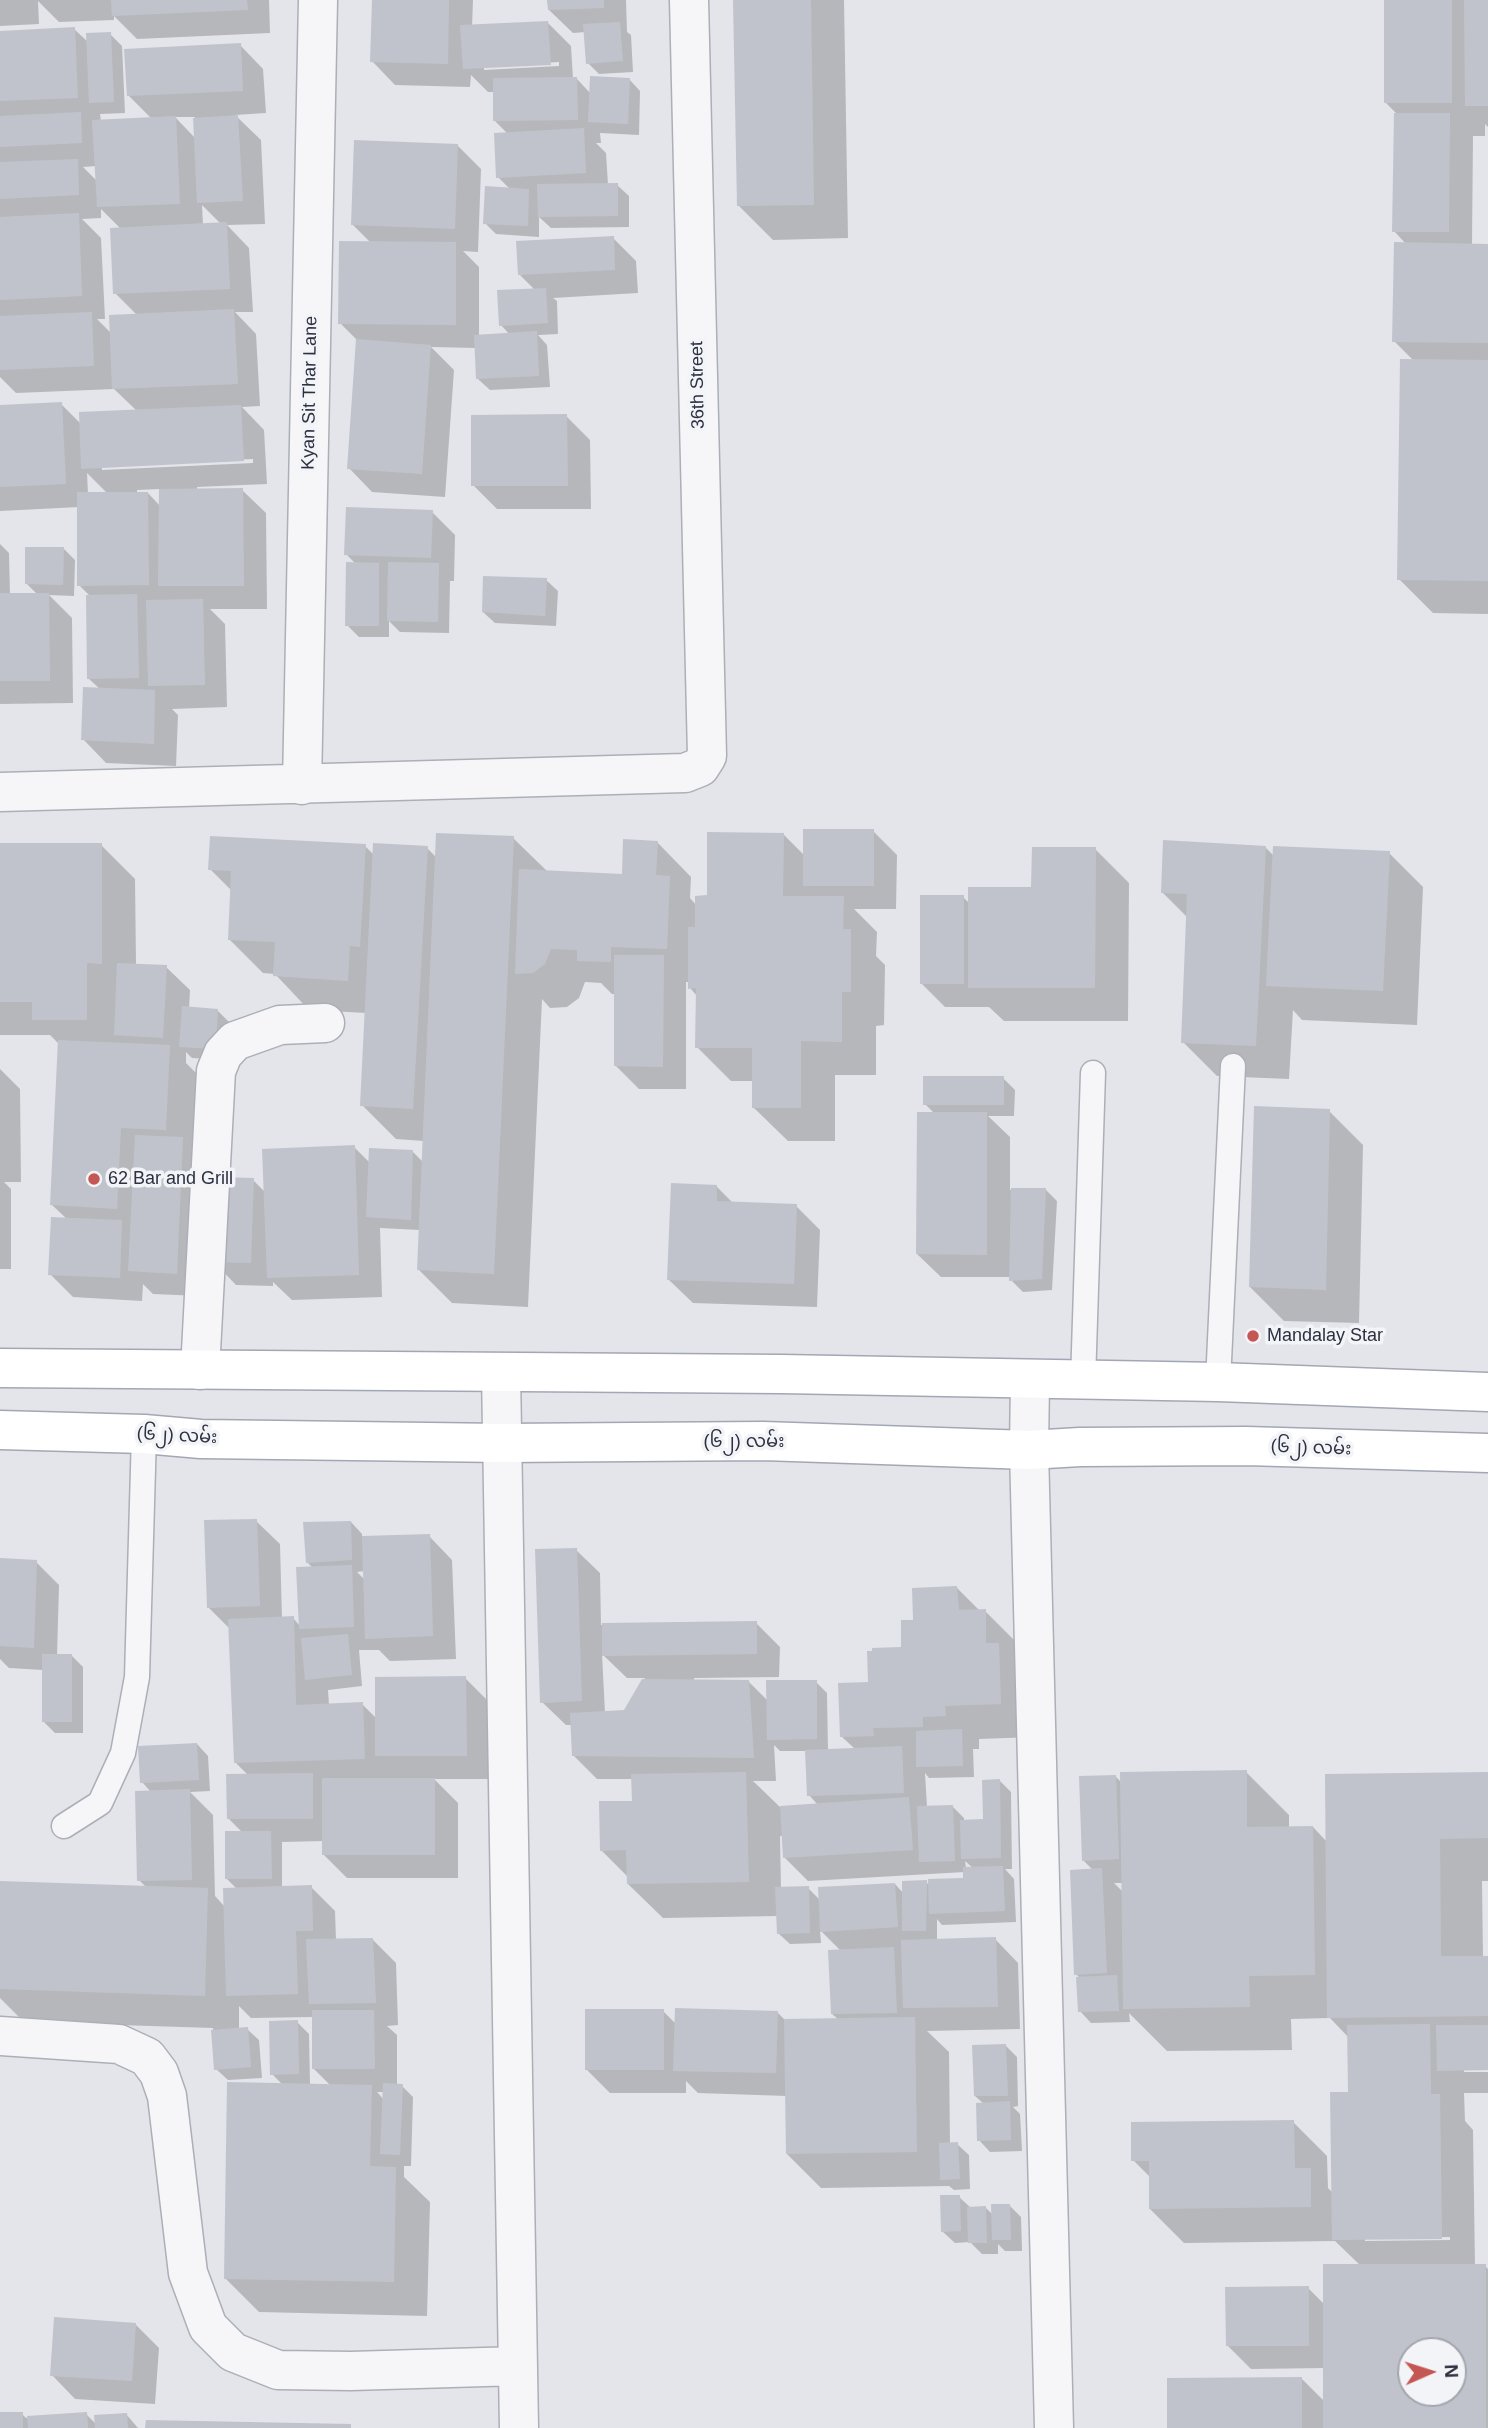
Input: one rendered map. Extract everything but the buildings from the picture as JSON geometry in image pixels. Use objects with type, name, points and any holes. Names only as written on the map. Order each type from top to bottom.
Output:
[{"type":"main road","points":[[0,1368],[794,1375],[1218,1382],[1488,1392]]},
{"type":"main road","name":"(၆၂) လမ်း","points":[[0,1430],[144,1434],[201,1439],[503,1443],[763,1441],[1029,1450],[1246,1446],[1488,1453]]},
{"type":"street","name":"Kyan Sit Thar Lane","points":[[302,785],[318,0]]},
{"type":"street","name":"36th Street","points":[[302,785],[684,774],[700,767],[707,756],[689,0]]},
{"type":"street","points":[[0,792],[302,785]]},
{"type":"street","points":[[200,1370],[216,1071],[223,1054],[235,1041],[280,1025],[325,1023]]},
{"type":"street","points":[[501,1373],[519,2428]]},
{"type":"street","points":[[1030,1380],[1029,1450],[1054,2428]]},
{"type":"street","points":[[0,2036],[119,2044],[146,2057],[159,2073],[167,2096],[188,2273],[208,2327],[233,2353],[278,2370],[351,2371],[518,2366]]},
{"type":"lane","points":[[1218,1382],[1233,1066]]},
{"type":"lane","points":[[1083,1381],[1093,1073]]},
{"type":"lane","points":[[64,1826],[100,1803],[123,1753],[137,1677],[144,1434]]},
{"type":"place","name":"62 Bar and Grill","points":[[94,1179]]},
{"type":"place","name":"Mandalay Star","points":[[1253,1336]]}]
